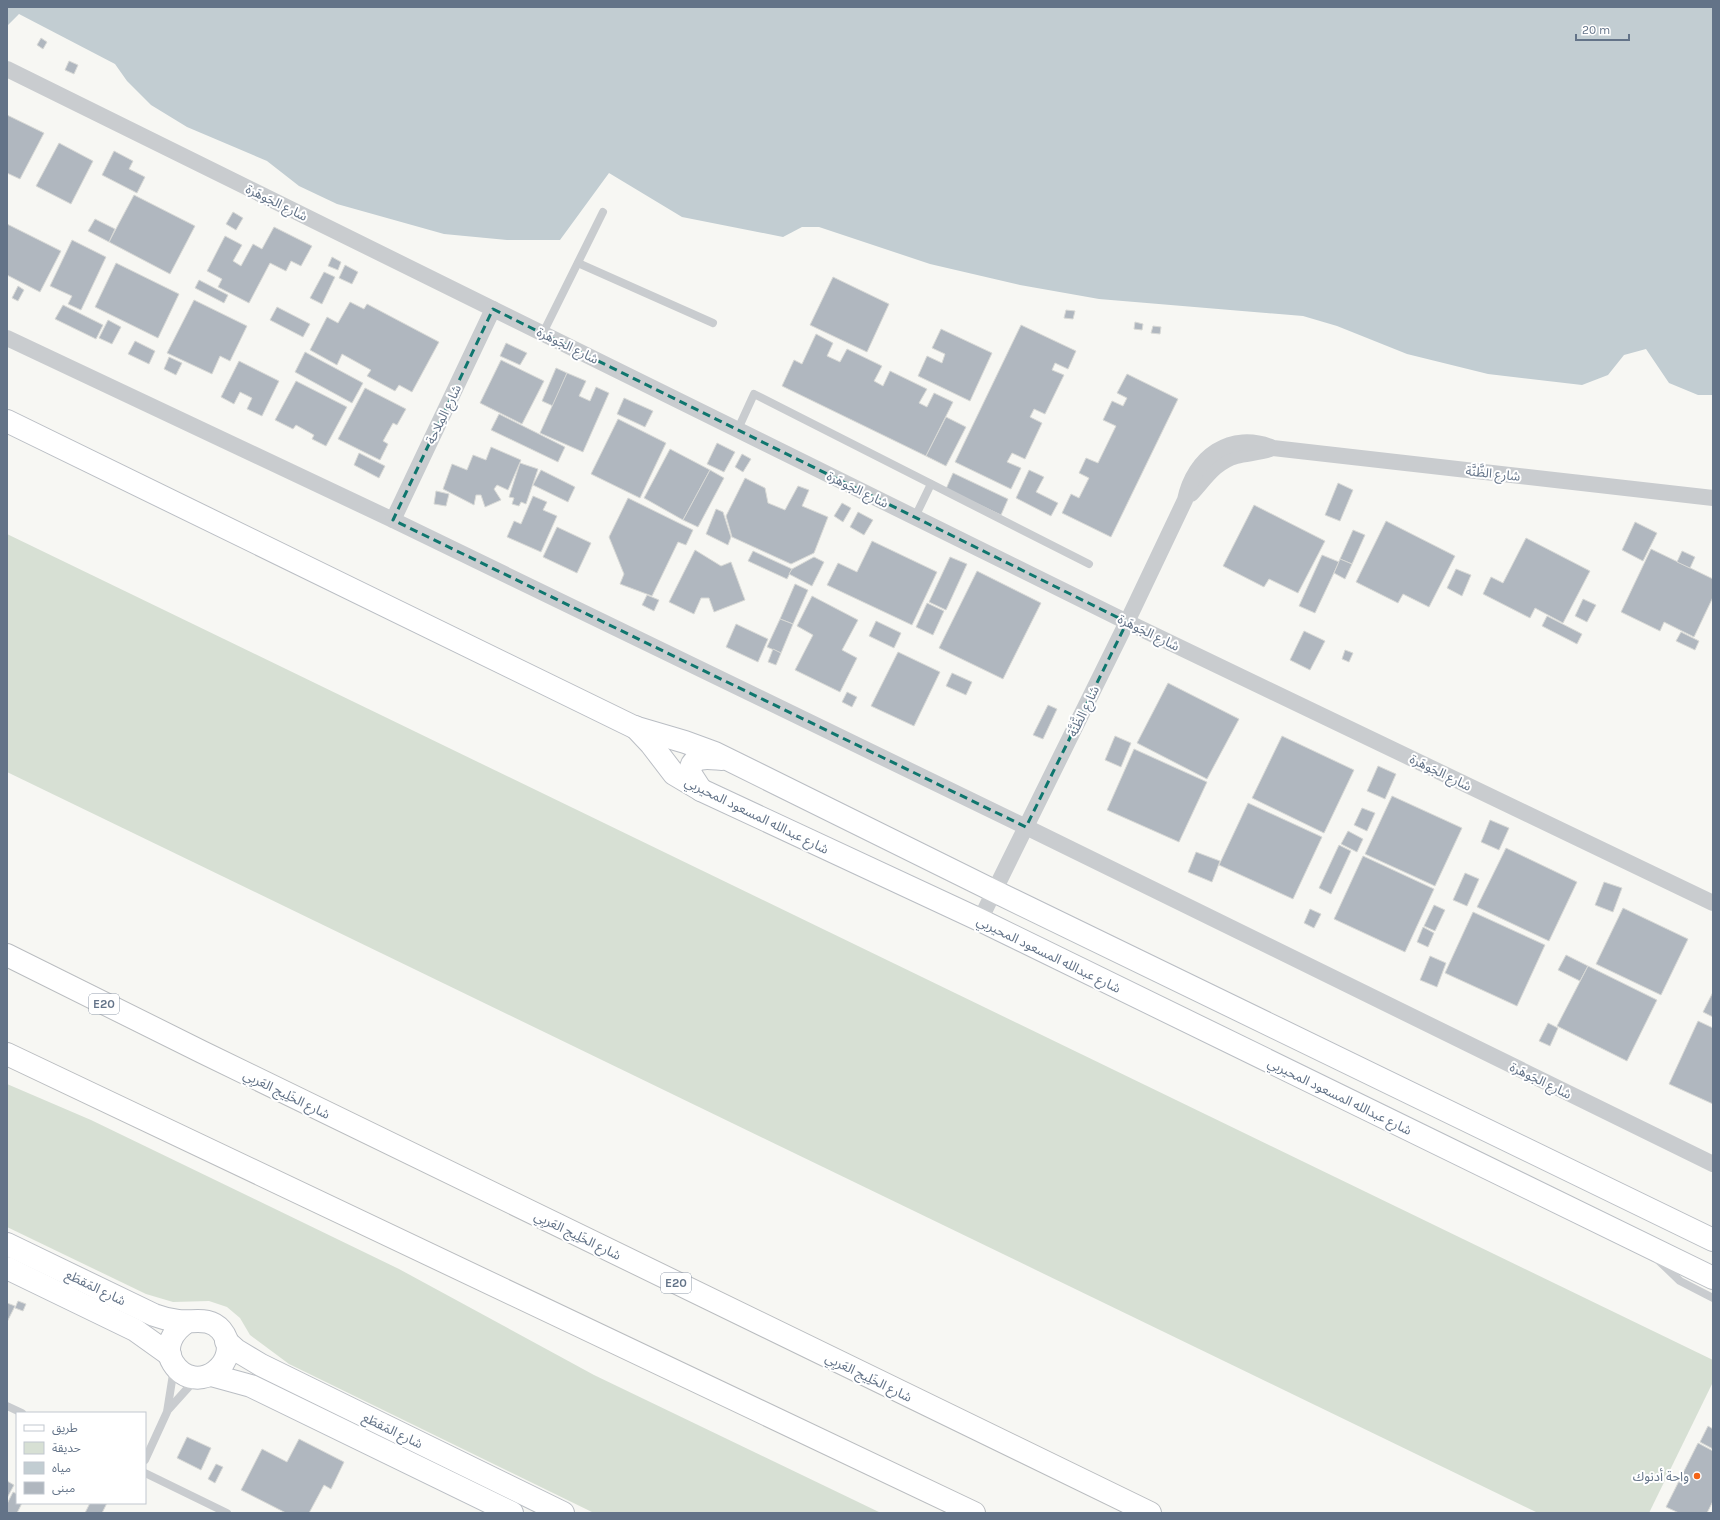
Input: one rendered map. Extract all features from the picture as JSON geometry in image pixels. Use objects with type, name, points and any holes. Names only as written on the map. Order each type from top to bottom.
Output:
[{"type":"main road","points":[[7,422],[634,727],[685,742],[727,760],[1713,1240]]},
{"type":"main road","name":"شارع عبدالله المسعود المحيربي","points":[[634,727],[651,744],[674,774],[701,790],[980,920],[1713,1278]]},
{"type":"main road","points":[[701,790],[690,773],[693,762],[698,758],[727,760]]},
{"type":"main road","name":"شارع الخَلِيج العَربِي","points":[[7,955],[202,1052],[1150,1513]]},
{"type":"main road","points":[[7,1054],[974,1513]]},
{"type":"main road","name":"شارع المَقطَع","points":[[7,1244],[154,1315],[165,1319],[187,1322]]},
{"type":"main road","name":"شارع المَقطَع","points":[[7,1268],[134,1330],[172,1360]]},
{"type":"main road","points":[[199,1320],[211,1323],[221,1330],[226,1341],[227,1351],[225,1361],[219,1369],[204,1376],[188,1376],[172,1360],[169,1345],[172,1335],[178,1327],[187,1322],[199,1320]]},
{"type":"main road","name":"شارع المَقطَع","points":[[226,1341],[236,1350],[261,1365],[563,1513]]},
{"type":"main road","name":"شارع المَقطَع","points":[[204,1376],[251,1386],[512,1513]]},
{"type":"street","name":"شارع الجَوهَرة","points":[[7,69],[1127,622],[1713,903]]},
{"type":"street","name":"شارع المِلاحة","points":[[393,520],[493,309]]},
{"type":"street","name":"شارع الجَوهَرة","points":[[7,338],[393,520],[1026,827],[1713,1164]]},
{"type":"street","name":"شارع الظَّنَّة","points":[[980,920],[1127,622],[1185,500],[1207,474],[1224,461],[1235,456],[1273,448],[1713,498]]},
{"type":"lane","points":[[543,333],[603,212]]},
{"type":"lane","points":[[578,263],[713,323]]},
{"type":"lane","points":[[738,429],[754,394],[1089,564]]},
{"type":"lane","points":[[915,517],[931,484]]},
{"type":"lane","points":[[1647,1246],[1656,1259],[1680,1281],[1713,1298]]},
{"type":"lane","points":[[146,1458],[167,1412],[172,1360]]},
{"type":"lane","points":[[167,1412],[204,1376]]},
{"type":"lane","points":[[7,1406],[20,1412]]},
{"type":"lane","points":[[146,1473],[227,1513]]},
{"type":"highlighted area","points":[[493,309],[1127,622],[1026,827],[393,520]]},
{"type":"green space","points":[[7,534],[1713,1360],[1713,1382],[1649,1513],[1538,1513],[7,772]]},
{"type":"green space","points":[[7,1084],[91,1120],[399,1269],[594,1375],[881,1513],[594,1513],[289,1364],[250,1335],[240,1318],[227,1307],[209,1301],[173,1302],[146,1294],[7,1227]]},
{"type":"water","points":[[7,7],[1713,7],[1713,395],[1698,395],[1669,383],[1646,349],[1624,355],[1608,375],[1582,385],[1488,374],[1407,354],[1337,326],[1303,316],[1099,299],[1020,285],[930,264],[819,227],[802,227],[783,237],[682,217],[609,173],[560,240],[507,240],[444,234],[337,204],[299,186],[267,161],[187,127],[151,105],[127,81],[115,64],[19,14],[7,26]]},
{"type":"building","points":[[41,38],[47,42],[43,49],[37,45]]},
{"type":"building","points":[[69,61],[78,65],[74,74],[65,70]]},
{"type":"building","points":[[7,115],[44,133],[20,179],[7,173]]},
{"type":"building","points":[[59,143],[93,161],[71,204],[36,186]]},
{"type":"building","points":[[114,151],[133,161],[129,169],[145,177],[137,193],[102,175]]},
{"type":"building","points":[[134,195],[195,226],[170,274],[109,242]]},
{"type":"building","points":[[233,212],[243,218],[236,230],[226,224]]},
{"type":"building","points":[[95,219],[115,229],[109,242],[88,231]]},
{"type":"building","points":[[7,224],[61,251],[40,292],[7,275]]},
{"type":"building","points":[[274,227],[312,246],[301,266],[291,261],[286,271],[270,263],[249,303],[218,287],[222,279],[207,271],[225,236],[242,245],[233,261],[241,266],[253,244],[262,249]]},
{"type":"building","points":[[72,240],[106,257],[81,310],[68,304],[72,296],[50,286]]},
{"type":"building","points":[[332,257],[341,262],[338,270],[328,266]]},
{"type":"building","points":[[116,263],[179,294],[158,338],[95,307]]},
{"type":"building","points":[[345,265],[358,272],[352,284],[339,278]]},
{"type":"building","points":[[324,272],[335,277],[322,304],[310,298]]},
{"type":"building","points":[[833,277],[889,304],[867,352],[810,325]]},
{"type":"building","points":[[199,280],[228,295],[224,303],[195,288]]},
{"type":"building","points":[[18,286],[24,290],[18,301],[12,298]]},
{"type":"building","points":[[194,300],[247,326],[230,361],[220,356],[212,374],[167,353]]},
{"type":"building","points":[[350,302],[364,309],[367,304],[439,342],[412,392],[399,385],[395,391],[367,376],[371,370],[342,354],[337,365],[310,350],[327,317],[338,323]]},
{"type":"building","points":[[63,305],[103,325],[96,339],[55,319]]},
{"type":"building","points":[[277,307],[310,324],[303,337],[270,320]]},
{"type":"building","points":[[1066,310],[1075,311],[1073,319],[1064,318]]},
{"type":"building","points":[[108,320],[121,327],[112,344],[99,338]]},
{"type":"building","points":[[1135,322],[1143,324],[1142,330],[1134,329]]},
{"type":"building","points":[[1021,325],[1076,351],[1068,369],[1055,363],[1052,370],[1064,375],[1045,414],[1034,409],[1030,417],[1042,423],[1025,459],[1012,453],[1007,462],[1021,468],[1011,489],[955,462]]},
{"type":"building","points":[[1153,326],[1161,327],[1160,334],[1151,333]]},
{"type":"building","points":[[941,329],[992,353],[970,401],[918,376],[927,356],[942,363],[945,354],[932,348]]},
{"type":"building","points":[[816,334],[833,343],[827,356],[840,362],[847,349],[882,366],[874,381],[883,386],[890,371],[927,389],[919,403],[927,407],[934,393],[953,402],[926,456],[782,386],[794,360],[802,364]]},
{"type":"building","points":[[135,341],[155,351],[149,364],[128,354]]},
{"type":"building","points":[[506,343],[527,353],[520,365],[500,356]]},
{"type":"building","points":[[305,352],[363,383],[352,403],[295,372]]},
{"type":"building","points":[[169,357],[182,363],[176,375],[164,369]]},
{"type":"building","points":[[501,360],[544,381],[522,424],[480,403]]},
{"type":"building","points":[[239,361],[279,381],[262,416],[247,409],[252,398],[240,392],[234,404],[221,397]]},
{"type":"building","points":[[556,368],[567,373],[553,406],[542,401]]},
{"type":"building","points":[[567,373],[586,381],[579,396],[590,401],[596,387],[609,393],[583,452],[540,433]]},
{"type":"building","points":[[1127,374],[1178,399],[1111,537],[1062,513],[1071,494],[1079,498],[1089,478],[1079,473],[1086,458],[1098,463],[1116,426],[1103,420],[1112,401],[1123,406],[1127,398],[1117,393]]},
{"type":"building","points":[[296,381],[347,407],[326,446],[312,439],[314,435],[296,425],[293,429],[275,420]]},
{"type":"building","points":[[365,388],[406,409],[397,425],[393,423],[383,441],[388,444],[380,460],[338,439]]},
{"type":"building","points":[[624,398],[653,411],[645,427],[617,414]]},
{"type":"building","points":[[499,414],[565,447],[558,462],[491,430]]},
{"type":"building","points":[[946,417],[966,427],[946,466],[926,456]]},
{"type":"building","points":[[618,419],[666,443],[640,498],[591,474]]},
{"type":"building","points":[[717,443],[735,452],[724,472],[707,464]]},
{"type":"building","points":[[491,447],[521,460],[508,490],[497,485],[494,489],[501,500],[485,507],[481,495],[476,495],[474,505],[443,489],[452,464],[467,470],[473,455],[486,460]]},
{"type":"building","points":[[670,449],[710,470],[683,520],[644,498]]},
{"type":"building","points":[[359,453],[385,466],[379,478],[354,465]]},
{"type":"building","points":[[742,454],[751,459],[743,472],[735,467]]},
{"type":"building","points":[[520,463],[538,469],[526,504],[521,502],[519,506],[512,504],[514,498],[509,497]]},
{"type":"building","points":[[541,470],[575,487],[568,502],[533,485]]},
{"type":"building","points":[[710,470],[724,478],[698,527],[683,520]]},
{"type":"building","points":[[1029,470],[1044,477],[1036,492],[1058,503],[1051,516],[1016,498]]},
{"type":"building","points":[[953,473],[1008,499],[1001,515],[946,489]]},
{"type":"building","points":[[745,478],[765,488],[768,503],[785,510],[798,486],[809,490],[802,506],[828,517],[814,553],[791,564],[732,537],[726,516]]},
{"type":"building","points":[[1338,483],[1353,490],[1340,521],[1325,515]]},
{"type":"building","points":[[436,491],[449,494],[446,506],[434,504]]},
{"type":"building","points":[[533,496],[547,502],[543,510],[557,516],[541,552],[507,537],[514,521],[521,524]]},
{"type":"building","points":[[628,498],[693,530],[686,545],[678,542],[652,596],[620,584],[624,574],[609,537]]},
{"type":"building","points":[[842,503],[851,508],[843,522],[834,516]]},
{"type":"building","points":[[1254,505],[1325,541],[1298,593],[1269,579],[1264,587],[1223,566]]},
{"type":"building","points":[[716,509],[723,512],[731,537],[728,545],[706,534]]},
{"type":"building","points":[[858,512],[873,520],[864,535],[850,527]]},
{"type":"building","points":[[1386,521],[1455,556],[1429,607],[1403,594],[1398,603],[1356,582]]},
{"type":"building","points":[[1635,522],[1657,533],[1643,561],[1622,550]]},
{"type":"building","points":[[557,527],[591,543],[577,573],[543,557]]},
{"type":"building","points":[[1353,530],[1365,535],[1352,564],[1340,559]]},
{"type":"building","points":[[1526,538],[1590,571],[1563,623],[1535,608],[1530,618],[1483,594],[1491,577],[1503,583]]},
{"type":"building","points":[[872,541],[937,572],[912,625],[827,585],[838,563],[857,572]]},
{"type":"building","points":[[1651,549],[1713,579],[1713,597],[1694,637],[1664,622],[1660,631],[1621,612]]},
{"type":"building","points":[[695,550],[721,566],[731,562],[745,600],[714,612],[709,598],[701,598],[694,614],[669,602]]},
{"type":"building","points":[[753,551],[792,569],[787,579],[748,561]]},
{"type":"building","points":[[1682,551],[1695,557],[1690,568],[1677,562]]},
{"type":"building","points":[[1322,555],[1339,562],[1315,613],[1299,606]]},
{"type":"building","points":[[814,557],[824,562],[812,586],[789,574],[792,569]]},
{"type":"building","points":[[950,557],[967,564],[946,610],[929,602]]},
{"type":"building","points":[[1340,559],[1352,564],[1345,579],[1334,573]]},
{"type":"building","points":[[1456,569],[1471,575],[1462,596],[1447,588]]},
{"type":"building","points":[[977,571],[1041,603],[1003,679],[939,648]]},
{"type":"building","points":[[795,584],[808,590],[793,624],[780,619]]},
{"type":"building","points":[[647,595],[659,600],[654,611],[642,605]]},
{"type":"building","points":[[812,596],[858,620],[842,650],[857,658],[840,692],[795,670],[813,635],[797,626]]},
{"type":"building","points":[[1583,599],[1596,605],[1587,622],[1575,616]]},
{"type":"building","points":[[927,603],[944,611],[933,635],[916,627]]},
{"type":"building","points":[[1547,616],[1582,634],[1577,644],[1542,626]]},
{"type":"building","points":[[780,619],[793,624],[781,653],[767,647]]},
{"type":"building","points":[[876,621],[901,633],[894,648],[869,636]]},
{"type":"building","points":[[736,624],[768,639],[758,662],[726,647]]},
{"type":"building","points":[[1304,631],[1325,641],[1310,670],[1290,660]]},
{"type":"building","points":[[1681,632],[1699,641],[1695,650],[1676,641]]},
{"type":"building","points":[[773,649],[781,653],[776,665],[768,662]]},
{"type":"building","points":[[1345,650],[1353,653],[1349,662],[1342,659]]},
{"type":"building","points":[[898,652],[940,672],[914,726],[871,706]]},
{"type":"building","points":[[952,673],[972,682],[966,695],[946,686]]},
{"type":"building","points":[[1168,683],[1239,719],[1207,779],[1137,743]]},
{"type":"building","points":[[847,692],[857,697],[852,707],[842,702]]},
{"type":"building","points":[[1048,705],[1057,709],[1043,739],[1033,735]]},
{"type":"building","points":[[1115,736],[1131,743],[1121,767],[1105,760]]},
{"type":"building","points":[[1282,736],[1354,770],[1324,833],[1252,798]]},
{"type":"building","points":[[1134,749],[1207,782],[1179,842],[1107,810]]},
{"type":"building","points":[[1378,766],[1396,774],[1385,799],[1367,791]]},
{"type":"building","points":[[1392,796],[1462,828],[1435,886],[1365,854]]},
{"type":"building","points":[[1248,803],[1322,837],[1293,899],[1219,865]]},
{"type":"building","points":[[1362,808],[1375,813],[1367,831],[1354,825]]},
{"type":"building","points":[[1490,820],[1509,828],[1499,850],[1481,842]]},
{"type":"building","points":[[1348,831],[1363,839],[1357,852],[1341,844]]},
{"type":"building","points":[[1339,845],[1351,851],[1331,894],[1319,888]]},
{"type":"building","points":[[1506,848],[1577,882],[1549,941],[1477,907]]},
{"type":"building","points":[[1196,852],[1220,861],[1212,882],[1188,872]]},
{"type":"building","points":[[1363,856],[1434,889],[1405,952],[1334,919]]},
{"type":"building","points":[[1465,873],[1479,879],[1467,906],[1453,900]]},
{"type":"building","points":[[1604,882],[1622,888],[1613,912],[1595,905]]},
{"type":"building","points":[[1434,905],[1445,910],[1435,931],[1424,926]]},
{"type":"building","points":[[1623,908],[1688,939],[1661,995],[1596,964]]},
{"type":"building","points":[[1310,909],[1321,914],[1314,928],[1304,923]]},
{"type":"building","points":[[1473,912],[1545,945],[1517,1006],[1445,973]]},
{"type":"building","points":[[1423,927],[1434,933],[1428,947],[1417,942]]},
{"type":"building","points":[[1566,955],[1588,966],[1580,981],[1558,970]]},
{"type":"building","points":[[1430,956],[1446,963],[1437,987],[1420,980]]},
{"type":"building","points":[[1588,966],[1657,1000],[1627,1061],[1557,1026]]},
{"type":"building","points":[[1713,992],[1713,1017],[1703,1012]]},
{"type":"building","points":[[1698,1021],[1713,1028],[1713,1104],[1669,1084]]},
{"type":"building","points":[[1548,1023],[1558,1028],[1550,1046],[1539,1041]]},
{"type":"building","points":[[18,1301],[26,1304],[23,1311],[15,1308]]},
{"type":"building","points":[[7,1303],[15,1306],[7,1322]]},
{"type":"building","points":[[1708,1426],[1713,1429],[1713,1449],[1700,1442]]},
{"type":"building","points":[[187,1437],[211,1448],[201,1470],[177,1458]]},
{"type":"building","points":[[299,1439],[344,1462],[331,1489],[324,1485],[309,1513],[286,1513],[241,1490],[262,1449],[287,1462]]},
{"type":"building","name":"واحة أدنوك","points":[[1698,1443],[1713,1451],[1713,1501],[1707,1513],[1679,1513],[1666,1507]]},
{"type":"building","points":[[216,1464],[223,1467],[215,1483],[208,1479]]},
{"type":"building","points":[[7,1481],[14,1485],[7,1498]]},
{"type":"building","points":[[13,1492],[16,1494],[16,1504],[22,1504],[17,1513],[7,1513],[7,1504]]},
{"type":"building","points":[[90,1504],[106,1504],[102,1513],[85,1513]]},
{"type":"place","name":"واحة أدنوك","points":[[1697,1476]]}]
